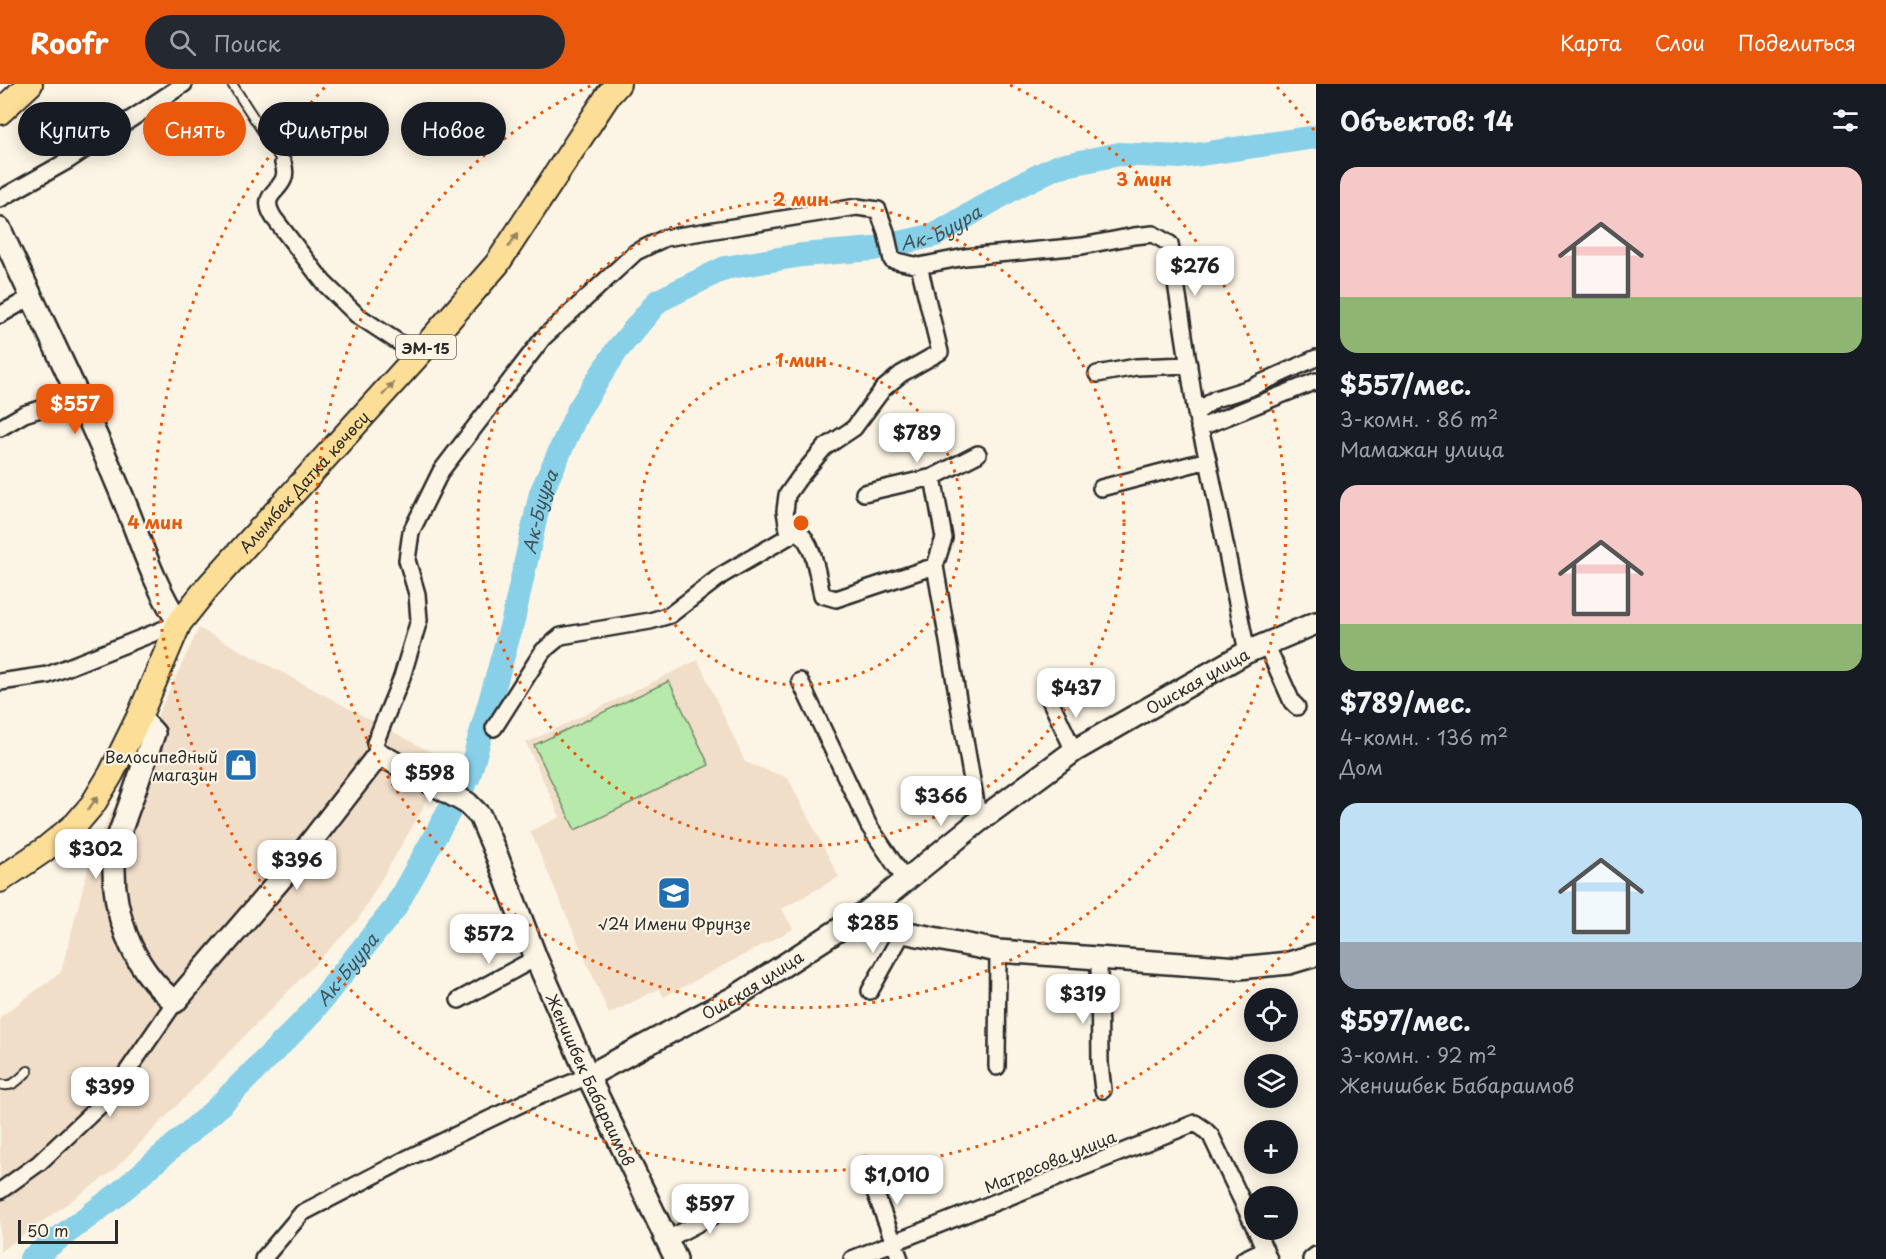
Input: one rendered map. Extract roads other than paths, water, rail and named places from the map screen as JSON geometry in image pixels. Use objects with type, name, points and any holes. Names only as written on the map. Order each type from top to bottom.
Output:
[{"type":"main road","points":[[0,112],[30,84]]},
{"type":"main road","name":"Алымбек Датка көчөсү","points":[[0,880],[44,850],[76,824],[93,804],[111,774],[139,717],[179,623],[207,588],[418,356],[497,264],[609,94],[618,84]]},
{"type":"street","points":[[0,199],[69,160],[183,84]]},
{"type":"street","points":[[283,163],[285,178],[268,200],[267,208],[324,283],[357,315],[418,356]]},
{"type":"street","points":[[0,1191],[39,1163],[111,1095],[175,1002],[293,865],[379,754],[375,744],[402,677],[419,620],[417,594],[407,560],[411,531],[441,471],[543,338],[636,252],[665,238],[857,207],[878,210],[886,232],[892,261],[919,266],[965,257],[1082,246],[1153,234],[1170,244],[1198,420],[1256,648],[1297,707]]},
{"type":"street","points":[[0,230],[119,486],[163,599],[179,623],[48,675],[0,682]]},
{"type":"street","points":[[789,536],[785,511],[787,495],[799,478],[824,448],[854,428],[884,389],[901,374],[940,352],[919,266]]},
{"type":"street","points":[[0,315],[31,297]]},
{"type":"street","points":[[1198,420],[1215,399],[1250,388],[1316,358]]},
{"type":"street","points":[[1097,374],[1136,367],[1189,364]]},
{"type":"street","points":[[1198,420],[1316,381]]},
{"type":"street","points":[[0,428],[24,414],[79,397]]},
{"type":"street","points":[[864,493],[933,477],[978,454]]},
{"type":"street","points":[[1101,488],[1208,460]]},
{"type":"street","points":[[933,477],[944,538],[936,566],[979,821]]},
{"type":"street","points":[[494,728],[543,651],[561,636],[650,621],[670,615],[722,575],[798,531],[809,545],[822,595],[828,598],[836,599],[936,566]]},
{"type":"street","name":"Ошская улица","points":[[263,1259],[302,1213],[406,1159],[523,1103],[588,1076],[735,997],[869,910],[979,821],[1074,751],[1256,648],[1316,623]]},
{"type":"street","points":[[800,681],[869,826],[906,881]]},
{"type":"street","points":[[1050,700],[1074,751]]},
{"type":"street","points":[[139,717],[154,733],[115,849],[116,888],[120,918],[130,946],[160,991],[175,1002]]},
{"type":"street","name":"Женишбек Бабараимов","points":[[379,754],[467,802],[480,816],[536,958],[588,1076],[676,1259]]},
{"type":"street","points":[[869,910],[903,932],[998,951],[1239,968],[1289,963],[1316,955]]},
{"type":"street","points":[[870,991],[903,932]]},
{"type":"street","points":[[997,1067],[998,951]]},
{"type":"street","points":[[1099,957],[1100,1064],[1103,1090]]},
{"type":"street","points":[[459,1000],[536,958]]},
{"type":"street","name":"Матросова улица","points":[[852,1259],[1196,1123],[1211,1136],[1244,1205]]},
{"type":"street","points":[[865,1165],[900,1259]]},
{"type":"street","points":[[666,1240],[739,1202]]},
{"type":"street","points":[[1244,1259],[1267,1254],[1261,1240]]},
{"type":"street","points":[[1311,1259],[1316,1256]]},
{"type":"lane","points":[[232,84],[283,163]]},
{"type":"lane","points":[[0,1084],[13,1085],[28,1071]]},
{"type":"waterway","name":"Ак-Буура","points":[[31,1259],[117,1195],[215,1110],[307,1018],[394,909],[469,776],[513,620],[541,493],[579,409],[617,350],[658,301],[725,268],[802,255],[873,249],[935,235],[1016,187],[1056,167],[1119,154],[1181,157],[1316,137]]},
{"type":"place","name":"Велосипедный магазин","points":[[241,765]]},
{"type":"place","name":"√24 Имени Фрунзе","points":[[674,893]]}]
